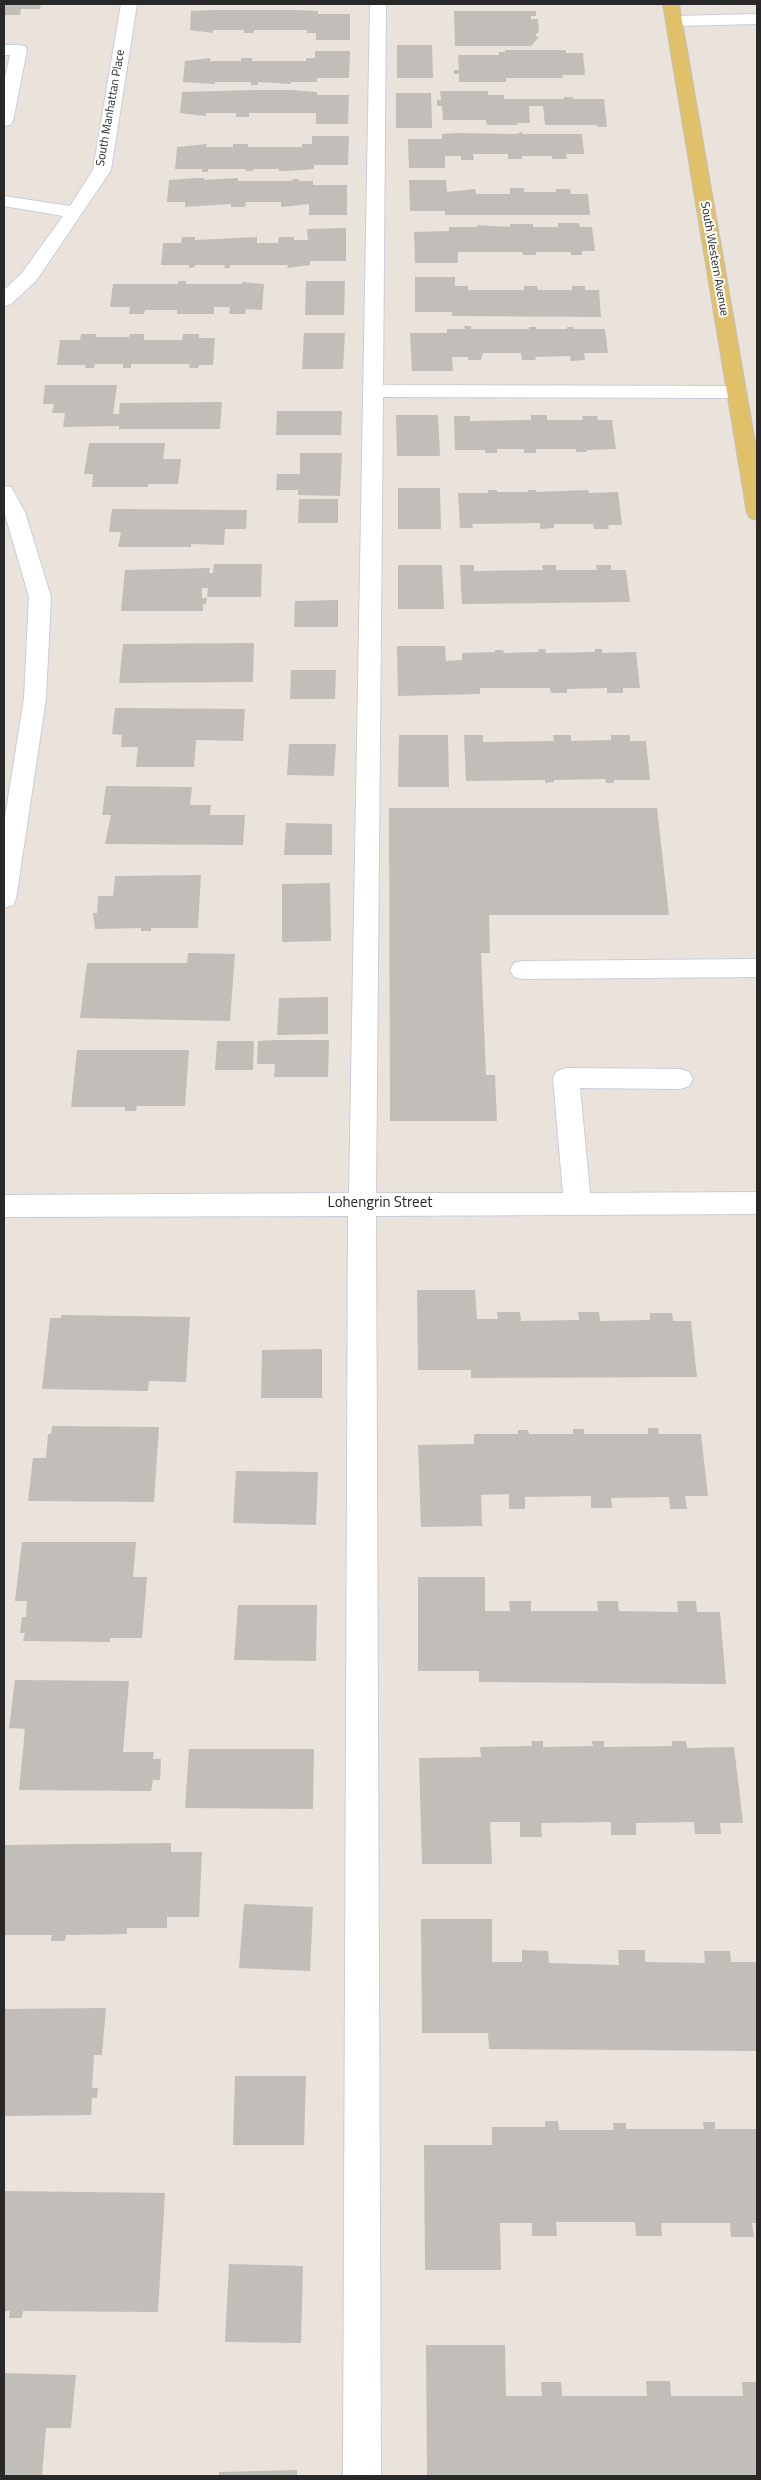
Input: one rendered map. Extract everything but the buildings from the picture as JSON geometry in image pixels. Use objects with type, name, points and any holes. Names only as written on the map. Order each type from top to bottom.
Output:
[{"type":"main road","name":"South Western Avenue","points":[[671,4],[757,513]]},
{"type":"street","name":"South Manhattan Place","points":[[4,300],[29,276],[75,212],[102,170],[129,4]]},
{"type":"street","points":[[362,2476],[362,1204],[378,4]]},
{"type":"street","points":[[674,21],[757,20]]},
{"type":"street","points":[[4,50],[19,50],[4,121]]},
{"type":"street","points":[[4,201],[75,212]]},
{"type":"street","points":[[373,391],[736,392]]},
{"type":"street","points":[[4,492],[15,512],[40,597],[35,698],[4,899]]},
{"type":"street","points":[[523,970],[757,968]]},
{"type":"street","points":[[578,1203],[566,1078],[680,1080]]},
{"type":"street","name":"Lohengrin Street","points":[[4,1206],[757,1202]]}]
